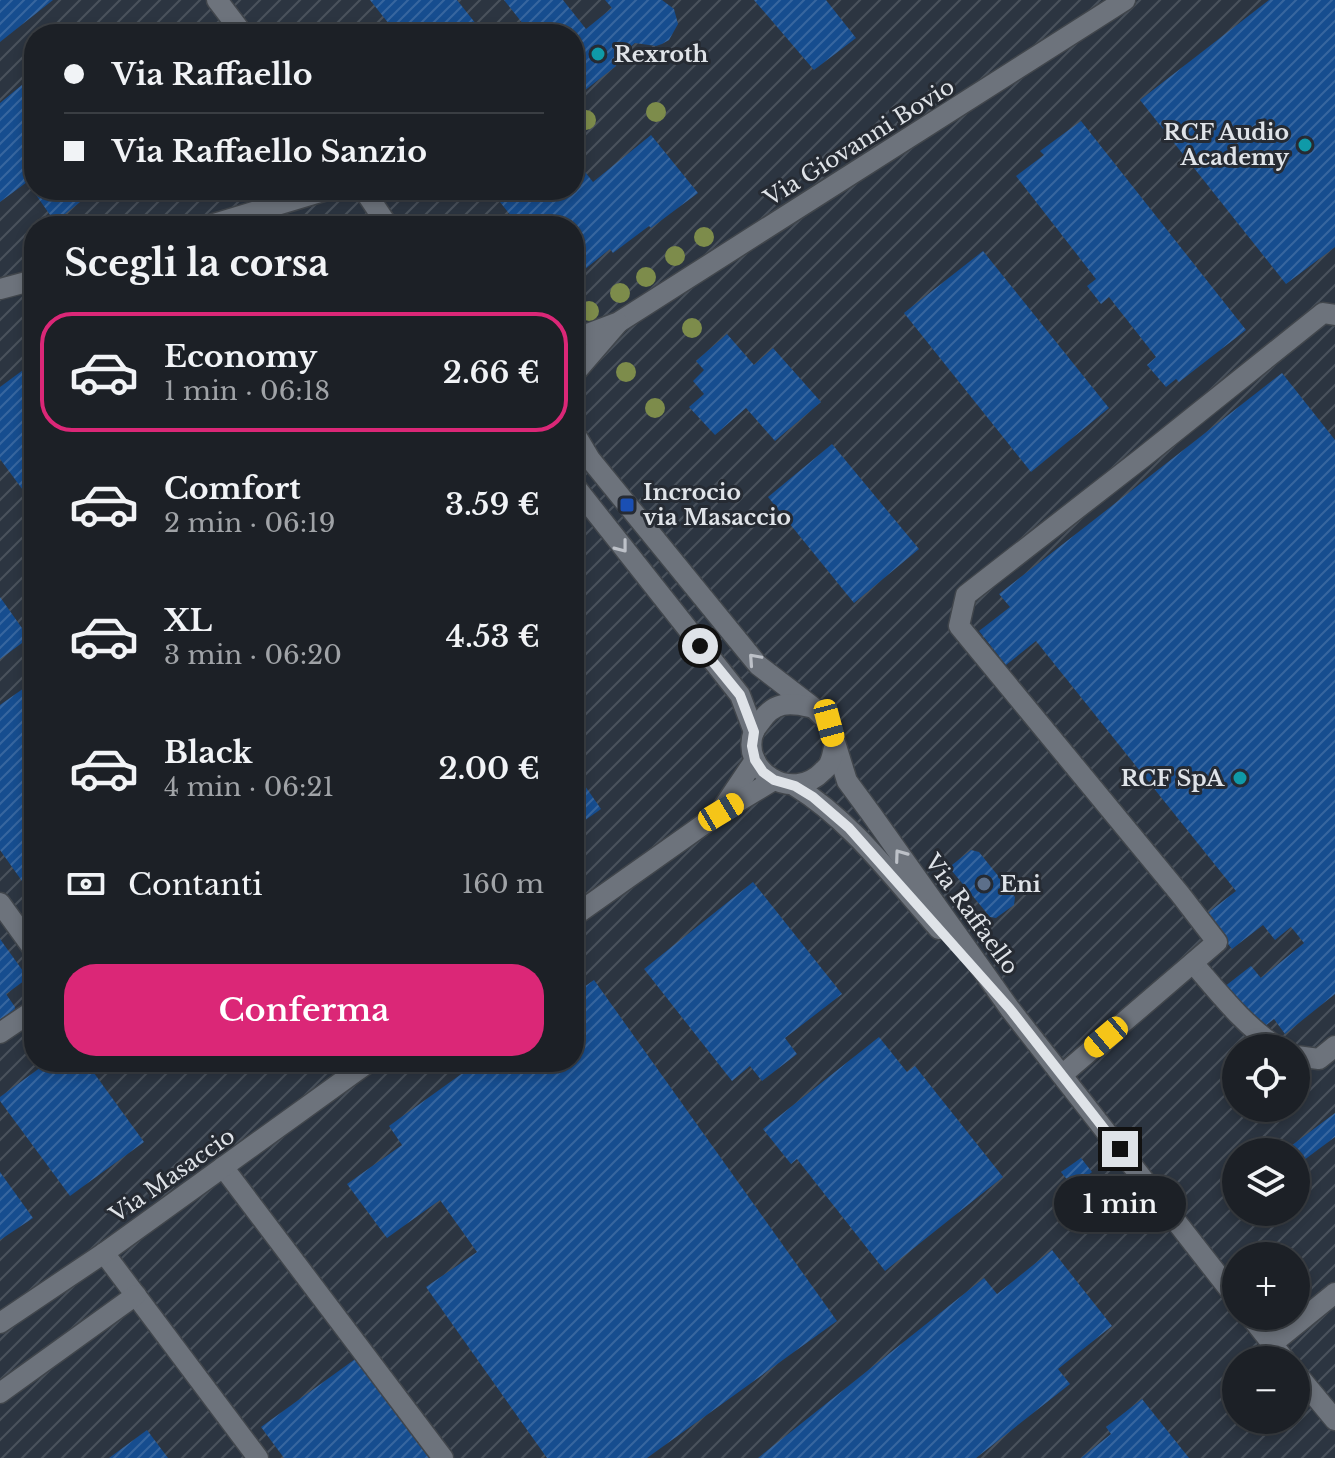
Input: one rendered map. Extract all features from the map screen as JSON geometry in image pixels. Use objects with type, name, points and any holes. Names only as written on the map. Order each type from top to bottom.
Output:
[{"type":"street","points":[[217,0],[235,24]]},
{"type":"street","name":"Via Giovanni Bovio","points":[[584,335],[619,322],[1125,0]]},
{"type":"street","points":[[240,216],[294,200]]},
{"type":"street","points":[[0,289],[24,283]]},
{"type":"street","points":[[1062,1075],[1217,942],[959,626],[966,595],[1323,313],[1335,315]]},
{"type":"street","name":"Via Giovanni Bovio","points":[[584,362],[619,322]]},
{"type":"street","name":"Via Raffaello","points":[[584,449],[758,665],[829,723],[847,781],[1010,1009]]},
{"type":"street","points":[[584,498],[740,695],[754,732]]},
{"type":"street","points":[[584,909],[721,812],[774,780],[763,772],[755,760],[752,746],[754,732],[768,712],[779,707],[790,703],[814,708]]},
{"type":"street","points":[[795,786],[815,779],[830,764],[835,744]]},
{"type":"street","points":[[721,812],[755,760]]},
{"type":"street","name":"Via Raffaello","points":[[774,780],[795,786],[813,797],[849,828],[1010,1009]]},
{"type":"street","points":[[0,903],[24,936]]},
{"type":"street","points":[[1193,963],[1258,1034]]},
{"type":"street","points":[[1010,1009],[1222,1280]]},
{"type":"street","points":[[0,1033],[24,1017]]},
{"type":"street","points":[[1310,1058],[1319,1059],[1335,1046]]},
{"type":"street","name":"Via Masaccio","points":[[0,1323],[104,1253],[355,1072]]},
{"type":"street","points":[[223,1167],[443,1458]]},
{"type":"street","points":[[104,1253],[258,1458]]},
{"type":"street","points":[[1285,1346],[1335,1293]]},
{"type":"street","points":[[0,1393],[136,1295]]},
{"type":"street","points":[[1261,1330],[1274,1346]]},
{"type":"street","points":[[1310,1390],[1335,1420]]},
{"type":"shaded area","points":[[0,0],[1335,0],[1335,1458],[0,1458]]},
{"type":"building","points":[[0,0],[53,0],[0,42]]},
{"type":"building","points":[[370,0],[457,0],[476,24],[389,24]]},
{"type":"building","name":"Rexroth","points":[[504,0],[563,0],[582,24],[523,24]]},
{"type":"building","name":"Rexroth","points":[[605,0],[662,0],[674,9],[678,24],[669,40],[656,46],[635,43],[613,61],[616,66],[584,91],[584,26],[586,29],[612,8]]},
{"type":"building","points":[[754,0],[826,0],[856,38],[814,70]]},
{"type":"building","points":[[1269,0],[1335,0],[1335,247],[1286,284],[1140,100]]},
{"type":"building","points":[[24,83],[24,184],[0,202],[0,103]]},
{"type":"building","points":[[1081,121],[1246,330],[1179,382],[1176,379],[1166,387],[1147,365],[1156,357],[1109,297],[1101,304],[1087,286],[1096,279],[1016,176],[1044,155],[1040,151]]},
{"type":"building","points":[[651,135],[698,193],[613,253],[610,249],[584,270],[584,216],[511,216],[500,202],[584,200],[584,171],[593,182]]},
{"type":"building","points":[[40,200],[82,200],[62,216],[51,216]]},
{"type":"building","points":[[983,251],[1109,408],[1031,472],[904,313]]},
{"type":"building","points":[[727,334],[754,365],[773,348],[821,402],[775,441],[746,408],[715,435],[689,407],[704,394],[693,381],[704,370],[696,361]]},
{"type":"building","points":[[24,369],[24,491],[0,459],[0,387]]},
{"type":"building","name":"RCF SpA","points":[[1282,373],[1335,440],[1335,994],[1285,1034],[1274,1019],[1259,1031],[1224,987],[1251,966],[1261,978],[1304,943],[1291,927],[1275,940],[1263,925],[1232,949],[1205,915],[1236,891],[1036,641],[1006,665],[979,631],[1010,607],[999,594]]},
{"type":"building","points":[[832,444],[919,549],[854,603],[768,497]]},
{"type":"building","points":[[0,597],[24,631],[24,642],[0,659]]},
{"type":"building","points":[[24,688],[24,884],[0,850],[0,705]]},
{"type":"building","points":[[584,784],[601,809],[584,821]]},
{"type":"building","name":"Eni","points":[[971,850],[979,852],[1015,897],[1014,905],[996,918],[990,917],[952,871],[952,865]]},
{"type":"building","points":[[753,882],[842,994],[785,1038],[797,1054],[762,1081],[750,1066],[732,1081],[644,969]]},
{"type":"building","points":[[0,939],[24,972],[24,981],[6,994],[15,1007],[14,1015],[0,1024]]},
{"type":"building","points":[[594,980],[837,1321],[647,1458],[547,1458],[426,1287],[477,1252],[440,1200],[387,1238],[347,1184],[402,1145],[389,1126],[464,1072],[584,1072],[584,987]]},
{"type":"building","points":[[879,1037],[907,1072],[915,1066],[1003,1177],[885,1271],[797,1159],[791,1164],[763,1129]]},
{"type":"building","points":[[34,1072],[93,1072],[144,1142],[70,1196],[0,1097]]},
{"type":"building","points":[[1335,1113],[1335,1137],[1310,1156],[1310,1138],[1302,1138]]},
{"type":"building","points":[[1081,1158],[1092,1172],[1073,1187],[1061,1172]]},
{"type":"building","points":[[0,1172],[33,1218],[0,1240]]},
{"type":"building","points":[[1052,1250],[1112,1326],[1058,1369],[1070,1384],[976,1458],[758,1458],[984,1278],[997,1294]]},
{"type":"building","points":[[358,1357],[433,1458],[284,1458],[261,1427]]},
{"type":"building","points":[[1142,1399],[1189,1458],[1081,1458],[1111,1434],[1106,1427]]},
{"type":"building","points":[[147,1430],[168,1458],[109,1458]]},
{"type":"place","name":"Rexroth","points":[[598,54]]},
{"type":"place","name":"RCF Audio Academy","points":[[1305,145]]},
{"type":"place","name":"Incrocio via Masaccio","points":[[627,505]]},
{"type":"place","name":"RCF SpA","points":[[1240,778]]},
{"type":"place","name":"Eni","points":[[984,884]]},
{"type":"route","points":[[700,646],[740,695],[754,732],[752,746],[755,760],[763,772],[813,797],[849,828],[1010,1009],[1120,1149]]}]
